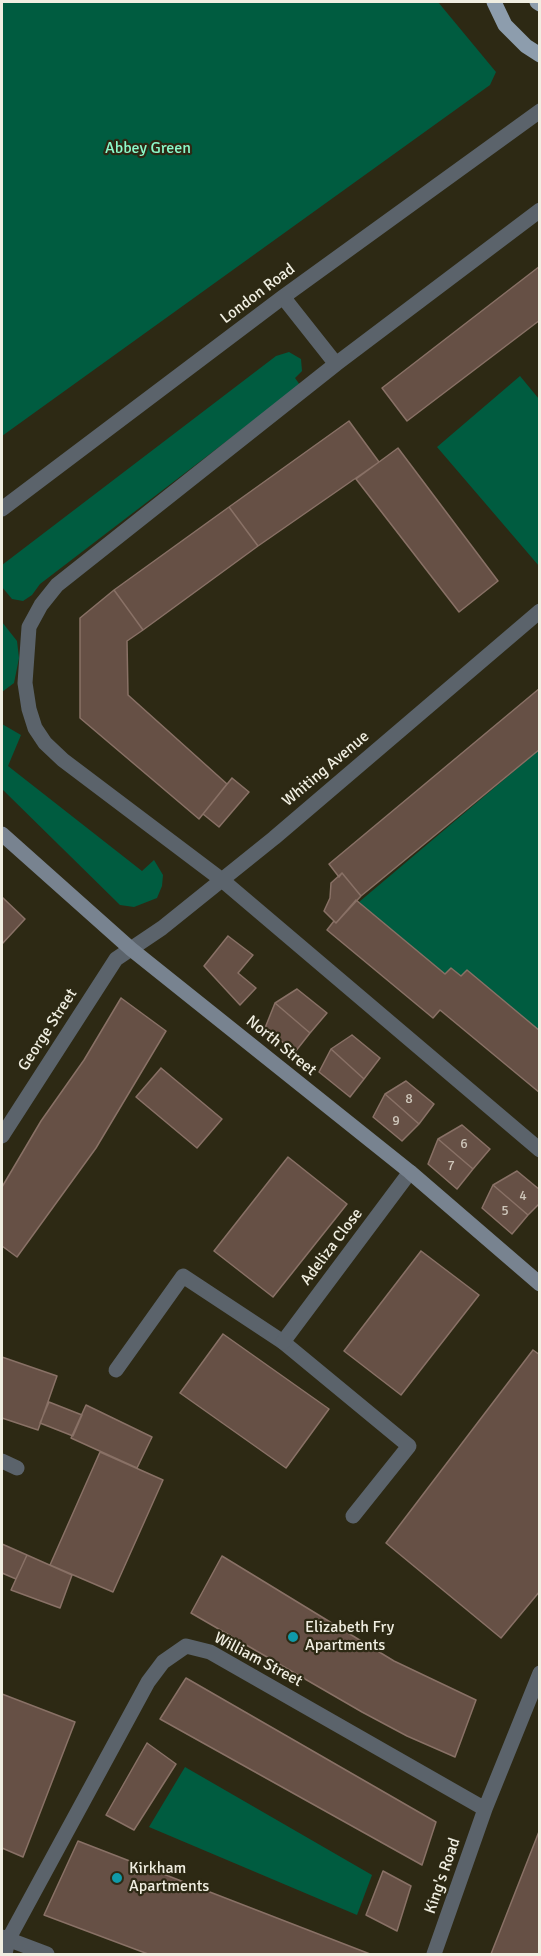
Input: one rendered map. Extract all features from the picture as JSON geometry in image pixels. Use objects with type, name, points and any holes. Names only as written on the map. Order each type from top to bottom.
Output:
[{"type":"main road","points":[[494,2],[505,25],[526,46],[540,55]]},
{"type":"street","name":"London Road","points":[[2,509],[283,297],[540,111]]},
{"type":"street","points":[[540,210],[336,364],[57,585],[41,605],[29,627],[25,683],[35,728],[45,743],[89,780],[222,880],[540,1150]]},
{"type":"street","points":[[283,297],[336,364]]},
{"type":"street","name":"Whiting Avenue","points":[[131,948],[162,928],[222,880],[540,611]]},
{"type":"street","name":"North Street","points":[[2,834],[131,948],[410,1172],[540,1284]]},
{"type":"street","name":"George Street","points":[[2,1136],[116,959],[131,948]]},
{"type":"street","name":"Adeliza Close","points":[[283,1342],[410,1172]]},
{"type":"street","points":[[116,1370],[183,1276],[283,1342],[409,1446],[353,1516]]},
{"type":"street","points":[[2,1461],[17,1468]]},
{"type":"street","name":"William Street","points":[[5,1944],[148,1682],[163,1662],[186,1646],[210,1652],[485,1809]]},
{"type":"street","points":[[485,1809],[540,1673]]},
{"type":"street","name":"King's Road","points":[[434,1954],[485,1809]]},
{"type":"street","points":[[5,1944],[47,1954]]},
{"type":"green space","name":"Abbey Green","points":[[2,2],[438,2],[496,72],[490,85],[2,436]]},
{"type":"green space","points":[[289,352],[301,359],[302,371],[295,378],[300,385],[40,584],[32,595],[23,601],[12,599],[2,587],[2,565],[276,356]]},
{"type":"green space","points":[[520,376],[539,399],[539,566],[437,447]]},
{"type":"green space","points":[[2,622],[17,641],[19,658],[14,683],[2,692]]},
{"type":"green space","points":[[2,724],[21,735],[8,766],[142,871],[154,860],[163,875],[162,886],[157,898],[134,907],[120,905],[2,789]]},
{"type":"green space","points":[[539,750],[539,1031],[467,970],[461,976],[451,968],[445,974],[359,902]]},
{"type":"green space","points":[[185,1767],[372,1875],[357,1915],[149,1827]]},
{"type":"building","points":[[540,266],[540,320],[407,421],[382,388]]},
{"type":"building","points":[[349,421],[379,462],[258,546],[229,507]]},
{"type":"building","points":[[398,448],[498,581],[459,612],[356,479]]},
{"type":"building","points":[[229,507],[258,546],[143,630],[114,590]]},
{"type":"building","points":[[114,590],[143,630],[127,641],[128,695],[227,784],[199,819],[80,718],[80,618]]},
{"type":"building","points":[[540,688],[540,749],[361,896],[342,873],[339,877],[329,864]]},
{"type":"building","points":[[232,778],[249,792],[219,827],[203,814]]},
{"type":"building","points":[[342,873],[361,896],[336,923],[324,911],[330,898],[331,883]]},
{"type":"building","points":[[2,897],[25,919],[2,944]]},
{"type":"building","points":[[356,900],[445,974],[451,968],[461,976],[467,970],[540,1031],[540,1093],[440,1010],[433,1018],[327,930]]},
{"type":"building","points":[[228,936],[253,955],[238,973],[256,988],[240,1005],[204,966]]},
{"type":"building","points":[[297,989],[327,1013],[310,1033],[275,1003]]},
{"type":"building","points":[[121,998],[166,1031],[96,1148],[17,1257],[2,1246],[2,1187],[41,1121],[84,1060]]},
{"type":"building","points":[[275,1003],[310,1033],[295,1052],[265,1028]]},
{"type":"building","points":[[352,1035],[380,1058],[364,1079],[331,1049]]},
{"type":"building","points":[[331,1049],[364,1079],[350,1097],[319,1072]]},
{"type":"building","points":[[161,1068],[222,1119],[197,1148],[136,1097]]},
{"type":"building","points":[[406,1081],[434,1104],[419,1124],[385,1094]]},
{"type":"building","points":[[385,1094],[419,1124],[402,1141],[373,1117]]},
{"type":"building","points":[[462,1125],[490,1149],[473,1169],[438,1139]]},
{"type":"building","points":[[438,1139],[473,1169],[457,1189],[428,1164]]},
{"type":"building","points":[[288,1157],[347,1204],[273,1297],[214,1251]]},
{"type":"building","points":[[517,1171],[540,1190],[540,1203],[528,1215],[493,1185]]},
{"type":"building","points":[[493,1185],[528,1215],[512,1234],[482,1208]]},
{"type":"building","points":[[421,1251],[479,1295],[401,1395],[344,1351]]},
{"type":"building","points":[[223,1334],[329,1409],[286,1468],[180,1393]]},
{"type":"building","points":[[533,1350],[540,1355],[540,1591],[501,1638],[386,1543]]},
{"type":"building","points":[[2,1357],[57,1376],[38,1430],[2,1418]]},
{"type":"building","points":[[49,1402],[82,1415],[73,1436],[40,1423]]},
{"type":"building","points":[[86,1405],[152,1437],[137,1468],[71,1438]]},
{"type":"building","points":[[100,1452],[163,1480],[113,1592],[50,1565]]},
{"type":"building","points":[[2,1544],[27,1555],[16,1579],[2,1573]]},
{"type":"building","points":[[27,1555],[72,1575],[60,1608],[11,1590]]},
{"type":"building","name":"Elizabeth Fry Apartments","points":[[222,1556],[394,1661],[476,1700],[455,1757],[407,1736],[362,1712],[191,1613]]},
{"type":"building","points":[[186,1678],[436,1822],[422,1865],[160,1719]]},
{"type":"building","points":[[2,1694],[75,1722],[23,1857],[2,1848]]},
{"type":"building","points":[[147,1743],[176,1764],[134,1830],[106,1815]]},
{"type":"building","points":[[540,1829],[540,1954],[491,1954]]},
{"type":"building","name":"Kirkham Apartments","points":[[78,1841],[370,1954],[148,1954],[44,1915]]},
{"type":"building","points":[[383,1871],[411,1886],[397,1931],[366,1915]]},
{"type":"place","name":"Elizabeth Fry Apartments","points":[[293,1637]]},
{"type":"place","name":"Kirkham Apartments","points":[[117,1878]]}]
